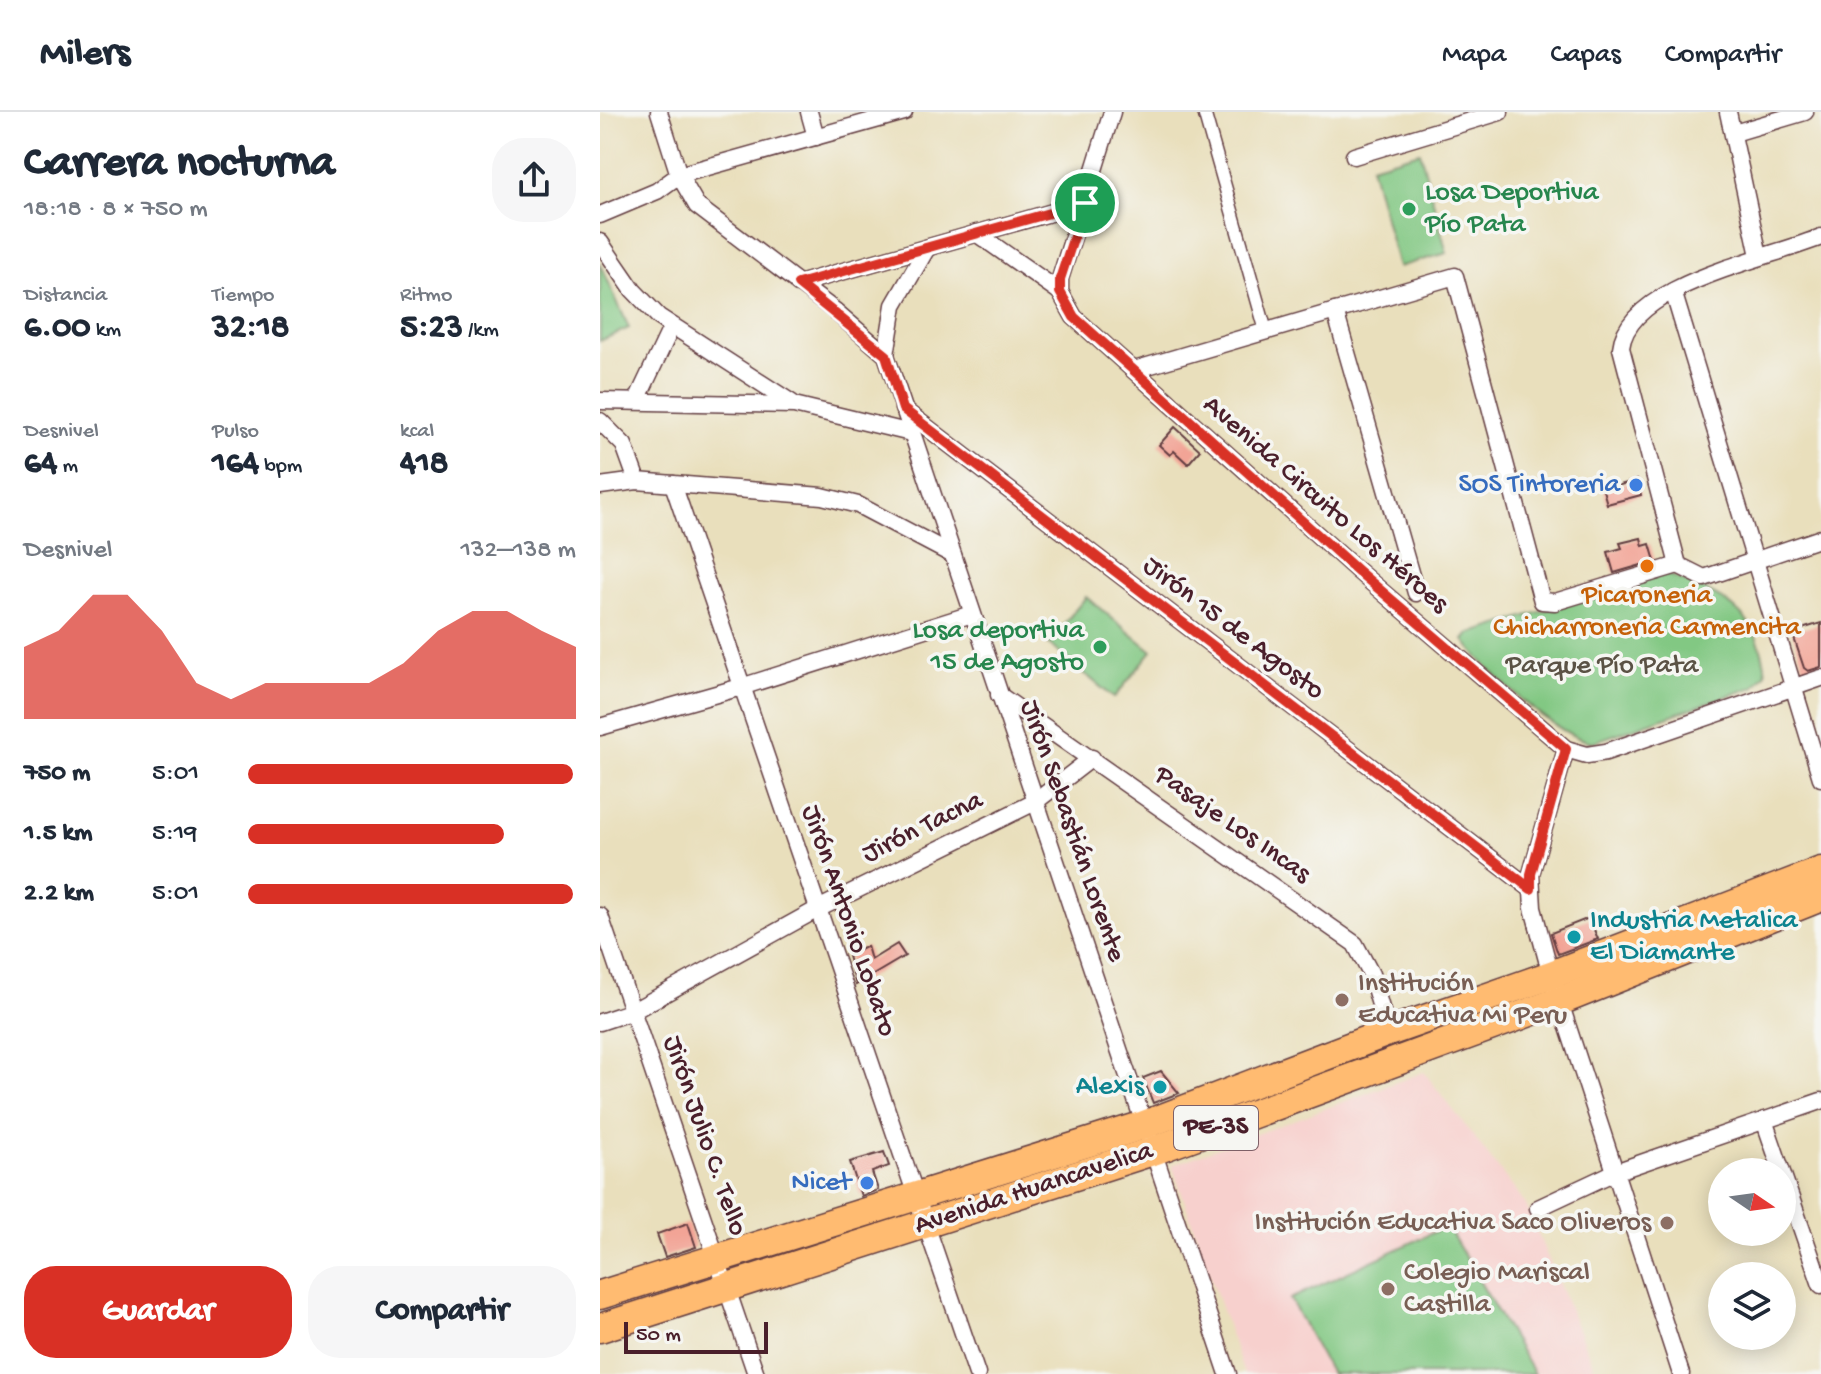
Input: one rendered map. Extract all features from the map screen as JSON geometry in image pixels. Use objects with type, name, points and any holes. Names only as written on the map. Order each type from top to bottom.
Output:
[{"type":"highway","name":"Avenida Huancavelica","points":[[600,1295],[915,1197],[1148,1138],[1388,1032],[1555,988],[1821,871]]},
{"type":"highway","name":"Avenida Huancavelica","points":[[600,1328],[924,1224],[1555,988],[1821,897]]},
{"type":"street","points":[[659,112],[679,175],[697,206],[886,355],[894,305],[927,248]]},
{"type":"street","points":[[809,112],[816,137]]},
{"type":"street","points":[[600,215],[657,191],[679,175],[904,112]]},
{"type":"street","points":[[1060,292],[1060,279],[1112,112]]},
{"type":"street","points":[[1204,112],[1266,331]]},
{"type":"street","points":[[1354,156],[1500,112]]},
{"type":"street","points":[[1728,112],[1759,256]]},
{"type":"street","points":[[1734,133],[1805,112]]},
{"type":"street","points":[[798,284],[1085,203]]},
{"type":"street","points":[[976,233],[1060,292]]},
{"type":"street","points":[[1678,565],[1621,348],[1628,322],[1673,291],[1759,256],[1789,251],[1821,237]]},
{"type":"street","points":[[600,242],[633,290],[672,326],[794,405]]},
{"type":"street","points":[[1134,370],[1455,276],[1542,601],[1549,602],[1678,565],[1704,578],[1821,538]]},
{"type":"street","points":[[1673,291],[1821,778]]},
{"type":"street","name":"Avenida Circuito Los Héroes","points":[[1060,292],[1074,317],[1364,576],[1566,749]]},
{"type":"street","points":[[1335,311],[1416,593]]},
{"type":"street","points":[[637,400],[672,326]]},
{"type":"street","name":"Jirón Sebastián Lorente","points":[[886,355],[1228,1374]]},
{"type":"street","points":[[600,401],[794,405],[911,433]]},
{"type":"street","name":"Jirón 15 de Agosto","points":[[903,409],[1531,889]]},
{"type":"street","points":[[600,421],[624,445],[637,481]]},
{"type":"street","points":[[600,486],[637,481],[822,496],[858,505],[953,555]]},
{"type":"street","name":"Jirón Antonio Lobato","points":[[673,484],[977,1374]]},
{"type":"street","points":[[600,727],[741,687],[972,614]]},
{"type":"street","points":[[1681,1374],[1555,988],[1531,889],[1531,874],[1566,749],[1595,755],[1821,678]]},
{"type":"street","name":"Pasaje Los Incas","points":[[999,695],[1355,944],[1371,974],[1388,1032]]},
{"type":"street","name":"Jirón Tacna","points":[[600,1022],[633,1011],[816,910],[1035,802],[1092,758]]},
{"type":"street","name":"Jirón Julio C. Tello","points":[[600,916],[756,1374]]},
{"type":"street","points":[[1538,1208],[1615,1172],[1821,1101]]},
{"type":"street","points":[[1764,1120],[1821,1285]]},
{"type":"shaded area","name":"Colegio Mariscal Castilla","points":[[1424,1072],[1525,1203],[1597,1374],[1244,1374],[1172,1165]]},
{"type":"green space","name":"Losa Deportiva Pío Pata","points":[[1420,152],[1447,253],[1398,267],[1371,166]]},
{"type":"green space","points":[[600,263],[629,328],[600,341]]},
{"type":"green space","name":"Parque Pío Pata","points":[[1664,573],[1718,597],[1745,618],[1762,651],[1766,673],[1754,687],[1593,742],[1578,738],[1542,716],[1488,668],[1464,640],[1469,634]]},
{"type":"green space","name":"Losa deportiva 15 de Agosto","points":[[1086,597],[1152,651],[1114,698],[1048,643]]},
{"type":"green space","points":[[1447,1226],[1534,1374],[1331,1374],[1290,1299]]},
{"type":"building","points":[[1175,427],[1200,450],[1188,464],[1174,451],[1170,455],[1159,445]]},
{"type":"building","points":[[1637,480],[1641,495],[1607,504],[1603,490]]},
{"type":"building","points":[[1641,538],[1643,546],[1650,544],[1655,561],[1614,573],[1608,552],[1622,548],[1620,543]]},
{"type":"building","points":[[1821,623],[1821,667],[1808,671],[1804,668],[1792,632]]},
{"type":"building","name":"Industria Metalica El Diamante","points":[[1589,918],[1598,939],[1558,954],[1551,933]]},
{"type":"building","points":[[897,944],[905,956],[856,985],[848,956],[867,946],[871,960]]},
{"type":"building","name":"Alexis","points":[[1161,1071],[1179,1093],[1153,1103],[1143,1078]]},
{"type":"building","name":"Nicet","points":[[884,1152],[889,1166],[872,1172],[878,1190],[861,1196],[850,1162]]},
{"type":"building","points":[[688,1223],[696,1247],[665,1257],[657,1234]]},
{"type":"place","name":"Losa Deportiva Pío Pata","points":[[1409,209]]},
{"type":"place","name":"SOS Tintoreria","points":[[1636,485]]},
{"type":"place","name":"Picaroneria Chicharroneria Carmencita","points":[[1647,566]]},
{"type":"place","name":"Losa deportiva 15 de Agosto","points":[[1100,647]]},
{"type":"place","name":"Industria Metalica El Diamante","points":[[1574,937]]},
{"type":"place","name":"Institución Educativa Mi Peru","points":[[1342,1000]]},
{"type":"place","name":"Alexis","points":[[1160,1087]]},
{"type":"place","name":"Nicet","points":[[867,1183]]},
{"type":"place","name":"Institución Educativa Saco Oliveros","points":[[1667,1223]]},
{"type":"place","name":"Colegio Mariscal Castilla","points":[[1388,1289]]},
{"type":"route","points":[[1085,203],[1060,279],[1064,304],[1074,317],[1358,571],[1566,749],[1531,874],[1531,889],[903,409],[886,355],[798,284],[1085,203]]}]
